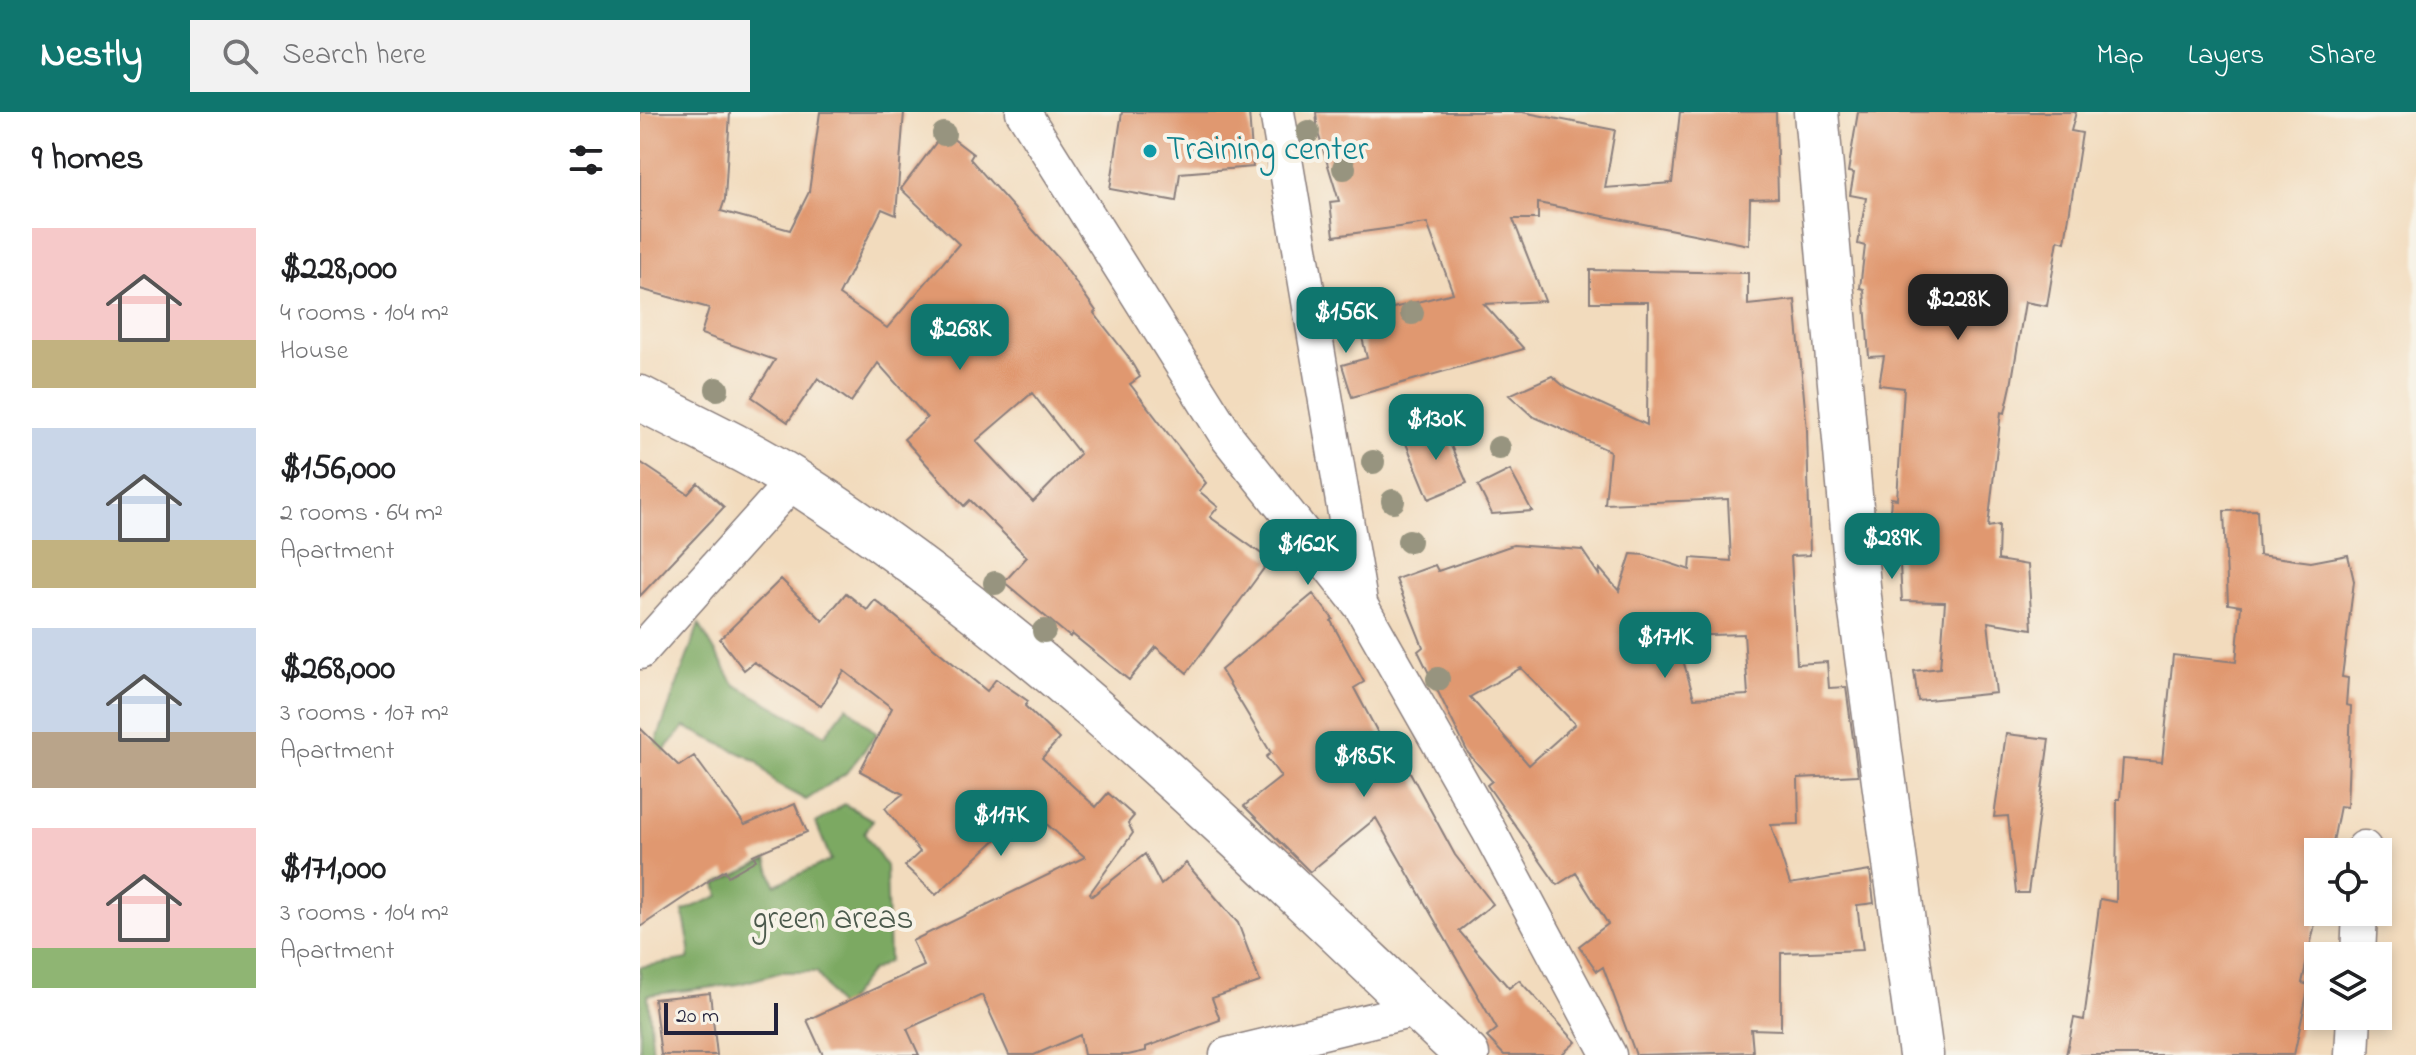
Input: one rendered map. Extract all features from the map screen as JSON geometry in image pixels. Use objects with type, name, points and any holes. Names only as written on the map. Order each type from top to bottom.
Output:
[{"type":"street","points":[[1023,112],[1228,438],[1361,606],[1488,829],[1609,1055]]},
{"type":"street","points":[[1277,112],[1361,606]]},
{"type":"street","points":[[1816,112],[1859,597],[1921,1055]]},
{"type":"street","points":[[640,398],[794,480],[998,627],[1156,764],[1467,1055]]},
{"type":"street","points":[[640,652],[794,480]]},
{"type":"street","points":[[1227,1055],[1418,1009]]},
{"type":"street","points":[[2352,1055],[2353,1030]]},
{"type":"green space","name":"green areas","points":[[699,624],[734,684],[825,735],[847,706],[877,734],[846,773],[806,800],[776,784],[757,761],[685,727],[668,745],[648,781],[655,745]]},
{"type":"green space","name":"green areas","points":[[844,804],[873,820],[864,833],[886,866],[889,961],[870,972],[840,1010],[817,972],[782,972],[739,984],[648,995],[653,1055],[640,1055],[640,967],[688,959],[690,948],[683,911],[719,896],[716,884],[767,860],[775,885],[831,860],[816,823]]},
{"type":"building","points":[[640,112],[730,112],[725,199],[721,211],[790,230],[809,192],[820,112],[904,112],[896,215],[882,209],[839,295],[887,328],[959,244],[901,189],[944,132],[973,154],[970,159],[1059,259],[1096,311],[1094,313],[1127,355],[1140,377],[1130,384],[1206,483],[1199,491],[1218,507],[1210,517],[1270,560],[1187,673],[1156,647],[1129,680],[1072,634],[1070,637],[1004,582],[1027,557],[970,500],[964,506],[904,439],[927,418],[878,363],[851,402],[818,378],[788,422],[752,397],[775,360],[701,334],[709,308],[640,289]],"holes":[[[1032,393],[1080,454],[1033,502],[976,441]]]},
{"type":"building","points":[[1122,112],[1249,112],[1253,167],[1180,173],[1176,201],[1110,189]]},
{"type":"building","points":[[1316,112],[1522,112],[1615,130],[1605,188],[1672,183],[1680,112],[1776,112],[1778,198],[1750,199],[1749,245],[1538,203],[1538,219],[1513,219],[1545,301],[1484,304],[1524,349],[1352,397],[1342,365],[1367,358],[1357,317],[1453,293],[1427,223],[1334,236],[1330,202],[1339,201],[1318,133]]},
{"type":"building","points":[[1858,112],[2076,112],[2071,131],[2082,133],[2065,242],[2058,240],[2047,306],[2025,302],[2011,386],[2005,413],[2001,412],[1988,527],[1999,525],[1998,560],[2028,565],[2032,629],[1988,622],[1996,693],[1918,701],[1914,671],[1940,668],[1945,602],[1902,601],[1898,528],[1889,528],[1891,498],[1897,499],[1904,388],[1879,385],[1884,356],[1869,357],[1864,289],[1860,288],[1865,246],[1858,244],[1866,198],[1850,195],[1854,173],[1848,172]]},
{"type":"building","points":[[1590,270],[1748,273],[1748,305],[1795,300],[1807,430],[1810,555],[1791,556],[1797,664],[1827,662],[1829,688],[1846,687],[1858,775],[1798,778],[1799,824],[1771,825],[1790,884],[1870,871],[1874,903],[1857,905],[1863,950],[1781,953],[1781,1030],[1751,1029],[1753,1052],[1636,1055],[1603,967],[1597,971],[1579,946],[1608,924],[1576,873],[1557,885],[1487,785],[1492,781],[1468,753],[1418,651],[1423,647],[1396,579],[1435,565],[1438,571],[1513,545],[1582,550],[1599,575],[1600,569],[1619,591],[1631,554],[1645,555],[1690,570],[1691,558],[1731,561],[1728,499],[1605,504],[1610,451],[1532,416],[1509,395],[1552,376],[1566,388],[1647,425],[1648,302],[1590,302]],"holes":[[[1744,634],[1748,695],[1694,698],[1676,636]],[[1521,668],[1575,724],[1529,765],[1470,697]]]},
{"type":"building","points":[[1442,425],[1467,483],[1429,499],[1405,441]]},
{"type":"building","points":[[640,462],[688,494],[698,483],[724,507],[640,596]]},
{"type":"building","points":[[1510,470],[1532,511],[1492,514],[1478,486]]},
{"type":"building","points":[[2257,510],[2259,555],[2311,562],[2348,555],[2354,581],[2342,677],[2348,678],[2346,705],[2351,706],[2347,807],[2340,806],[2334,838],[2304,838],[2304,926],[2314,926],[2311,942],[2304,942],[2304,1008],[2294,1055],[2066,1055],[2074,1018],[2084,1020],[2100,899],[2116,902],[2117,799],[2120,799],[2123,759],[2162,762],[2173,655],[2236,662],[2241,606],[2228,604],[2224,511]]},
{"type":"building","points":[[781,579],[823,621],[846,593],[867,610],[875,600],[987,691],[996,679],[1028,701],[1025,706],[1059,739],[1042,758],[1096,807],[1108,793],[1134,816],[1128,823],[1133,833],[1090,893],[1092,896],[1145,854],[1161,885],[1186,863],[1238,923],[1260,982],[1212,998],[1220,1020],[1146,1047],[1146,1051],[1128,1055],[1084,1055],[1080,1035],[1034,1055],[1009,1055],[982,995],[907,1029],[919,1055],[823,1055],[807,1020],[924,966],[912,941],[1085,857],[1029,809],[936,895],[905,866],[920,852],[885,808],[903,794],[860,771],[892,708],[844,671],[821,706],[754,662],[744,670],[720,639]]},
{"type":"building","points":[[1313,594],[1333,619],[1331,621],[1364,682],[1354,688],[1391,757],[1399,752],[1455,855],[1493,904],[1459,931],[1509,988],[1519,980],[1576,1042],[1561,1055],[1504,1055],[1487,1037],[1497,1029],[1376,818],[1310,872],[1244,806],[1281,777],[1266,757],[1271,753],[1221,670]]},
{"type":"building","points":[[640,728],[679,766],[694,756],[745,825],[795,804],[807,832],[753,855],[756,860],[728,876],[725,870],[640,927]]},
{"type":"building","points":[[2006,734],[2049,739],[2028,893],[2016,893],[2008,816],[1994,817]]},
{"type":"building","points":[[710,993],[717,1055],[661,1055],[654,999]]},
{"type":"place","name":"Training center","points":[[1150,151]]}]
